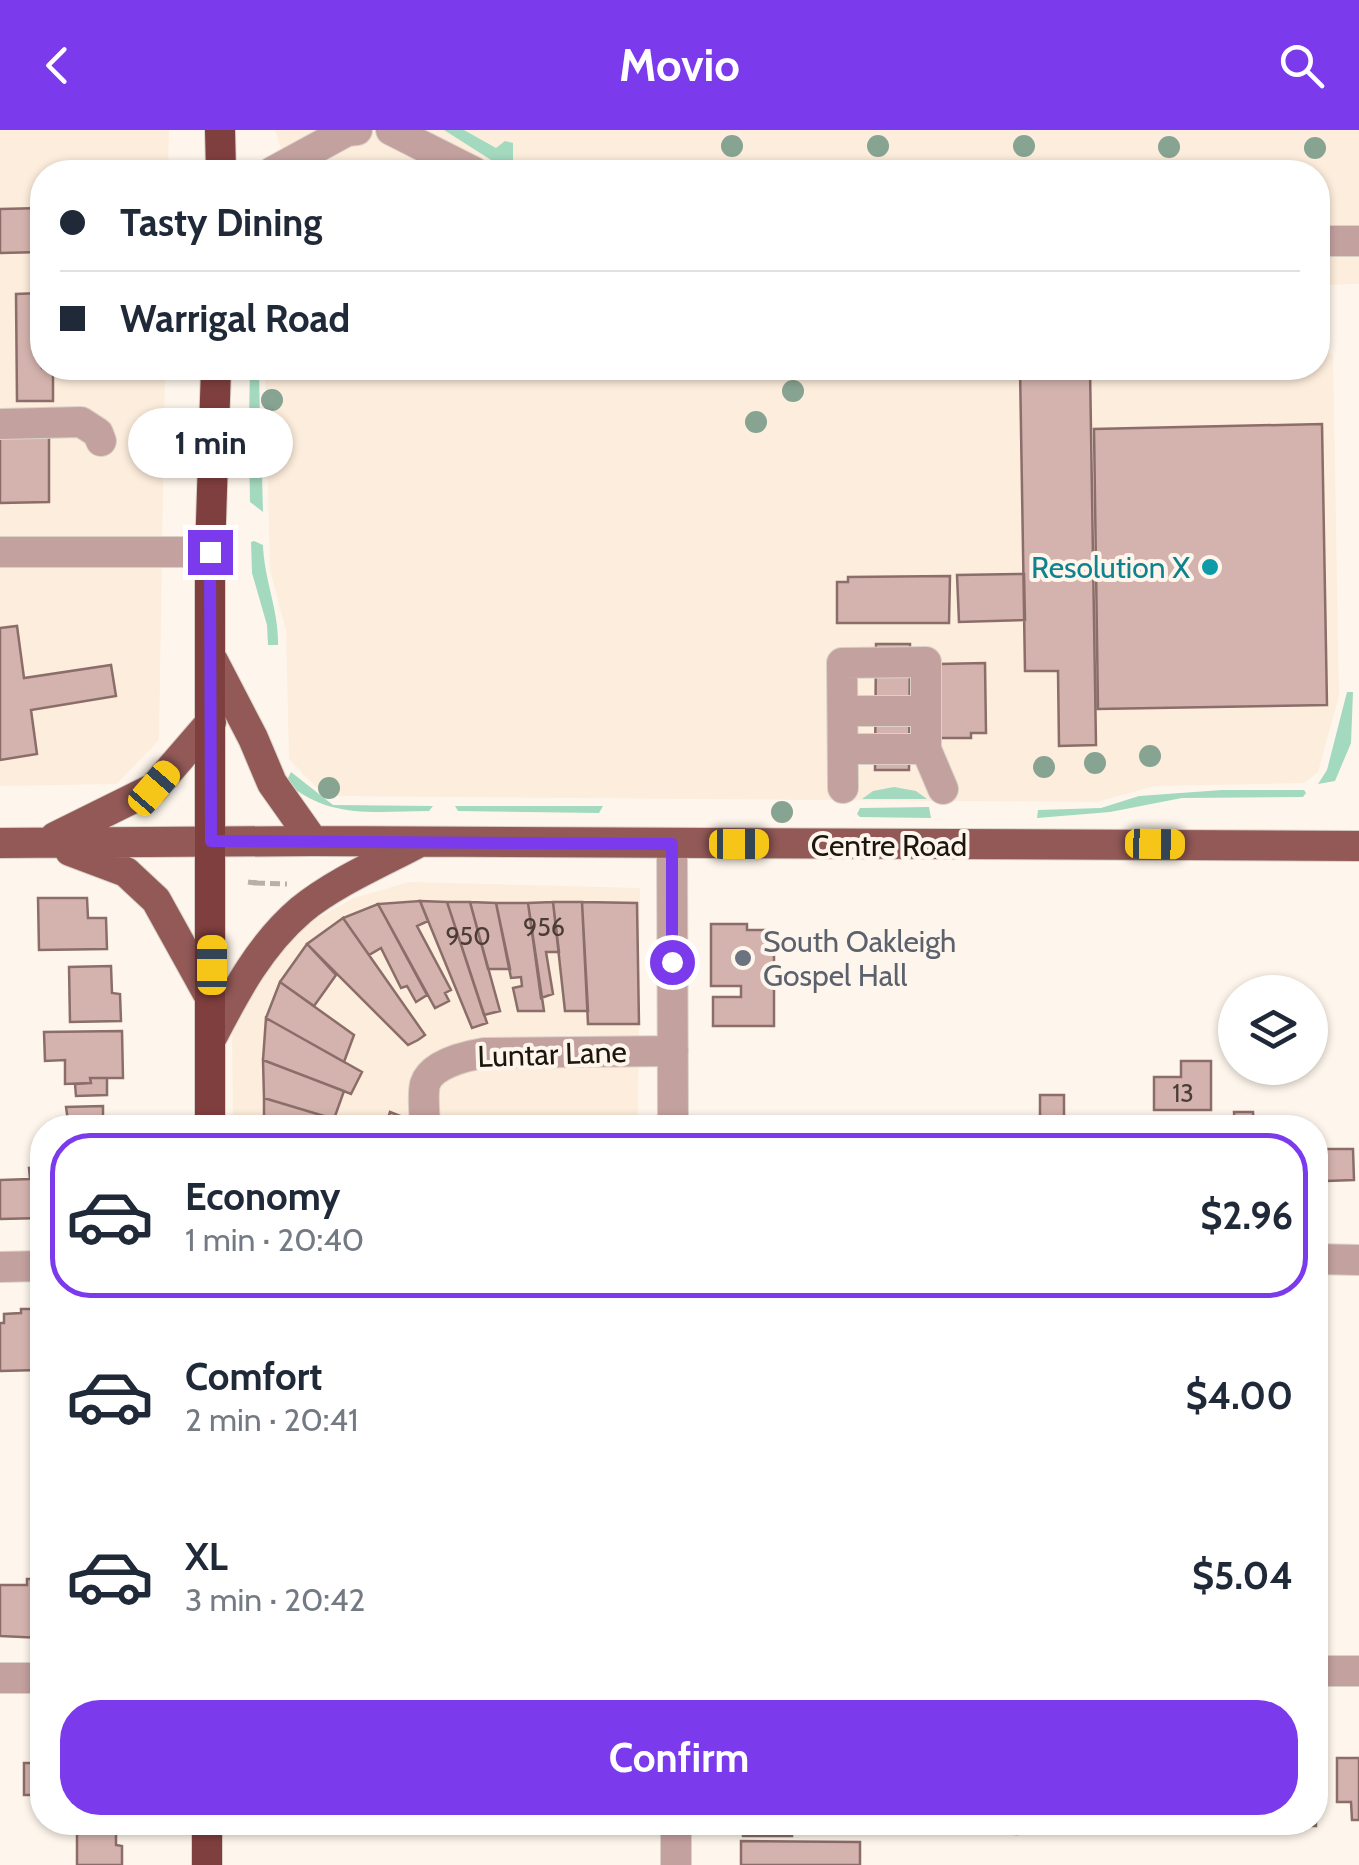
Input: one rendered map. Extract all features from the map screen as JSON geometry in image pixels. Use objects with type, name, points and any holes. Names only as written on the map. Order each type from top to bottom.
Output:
[{"type":"highway","points":[[220,130],[220,160]]},
{"type":"highway","points":[[210,1115],[210,552],[216,380]]},
{"type":"highway","points":[[207,1835],[207,1865]]},
{"type":"main road","points":[[212,660],[272,784],[313,841]]},
{"type":"main road","points":[[44,842],[154,788],[211,722]]},
{"type":"main road","points":[[44,842],[126,872],[156,900],[212,1001]]},
{"type":"main road","points":[[212,1037],[246,973],[290,920],[316,900],[419,842]]},
{"type":"main road","name":"Centre Road","points":[[0,843],[1359,846]]},
{"type":"street","points":[[294,160],[347,131],[358,130]]},
{"type":"street","points":[[390,130],[450,160]]},
{"type":"street","points":[[1330,241],[1359,241]]},
{"type":"street","points":[[0,424],[81,422],[98,432],[101,440]]},
{"type":"street","points":[[0,552],[210,552]]},
{"type":"street","points":[[843,788],[842,663],[926,662],[926,748],[943,789]]},
{"type":"street","points":[[843,711],[926,711]]},
{"type":"street","points":[[843,749],[926,748]]},
{"type":"street","points":[[672,844],[673,1115]]},
{"type":"street","name":"Luntar Lane","points":[[425,1115],[425,1083],[459,1058],[484,1053],[673,1050]]},
{"type":"street","points":[[1328,1259],[1359,1260]]},
{"type":"street","points":[[0,1266],[30,1266]]},
{"type":"street","points":[[1328,1670],[1359,1671]]},
{"type":"street","points":[[0,1678],[30,1678]]},
{"type":"street","points":[[676,1835],[676,1865]]},
{"type":"path","points":[[248,882],[256,883],[256,876]]},
{"type":"shaded area","points":[[0,130],[169,130],[168,160],[30,160],[30,380],[165,380],[159,740],[117,784],[0,786]]},
{"type":"shaded area","points":[[275,130],[1359,130],[1359,284],[1330,285],[1330,160],[285,160]]},
{"type":"shaded area","points":[[1333,354],[1339,696],[1318,772],[1304,783],[1155,786],[1097,802],[325,796],[289,759],[286,631],[270,570],[265,380],[1330,380]]},
{"type":"shaded area","points":[[409,882],[640,888],[638,1115],[233,1115],[232,1025],[251,984],[294,931],[354,898]]},
{"type":"green space","points":[[444,130],[464,130],[496,148],[505,141],[513,143],[513,160],[491,160]]},
{"type":"green space","points":[[250,380],[259,380],[260,423],[249,420]]},
{"type":"green space","points":[[261,438],[263,512],[250,502],[249,444]]},
{"type":"green space","points":[[254,541],[263,545],[278,645],[268,645],[267,625],[252,573]]},
{"type":"green space","points":[[1347,692],[1353,692],[1351,743],[1335,781],[1318,784],[1327,770]]},
{"type":"green space","points":[[291,772],[333,805],[433,806],[429,811],[390,812],[336,808],[319,803],[286,782]]},
{"type":"green space","points":[[894,787],[916,791],[927,799],[862,799],[873,791]]},
{"type":"green space","points":[[1222,790],[1306,793],[1303,797],[1182,798],[1110,812],[1037,818],[1038,810],[1101,808],[1139,796]]},
{"type":"green space","points":[[455,806],[603,806],[599,813],[458,811]]},
{"type":"green space","points":[[929,807],[931,818],[857,814],[860,808]]},
{"type":"building","points":[[30,208],[30,252],[0,253],[0,209]]},
{"type":"building","points":[[30,293],[30,380],[53,380],[53,401],[17,401],[16,294]]},
{"type":"building","points":[[1020,380],[1090,380],[1096,745],[1059,746],[1058,671],[1025,671]]},
{"type":"building","name":"Resolution X","points":[[1322,424],[1327,705],[1098,709],[1094,429]]},
{"type":"building","points":[[49,429],[49,502],[0,503],[0,430]]},
{"type":"building","points":[[1024,574],[1025,620],[959,622],[957,575]]},
{"type":"building","points":[[950,576],[949,623],[837,623],[837,582],[848,582],[848,577]]},
{"type":"building","points":[[17,626],[24,678],[111,665],[116,696],[31,710],[37,754],[0,760],[0,628]]},
{"type":"building","points":[[876,644],[910,644],[909,770],[875,770]]},
{"type":"building","points":[[985,663],[986,733],[971,733],[971,738],[940,738],[939,664]]},
{"type":"building","points":[[38,898],[87,898],[88,918],[106,918],[107,949],[39,950]]},
{"type":"building","points":[[420,901],[428,921],[417,926],[451,990],[445,993],[449,1001],[435,1008],[378,904]]},
{"type":"building","points":[[420,901],[447,902],[487,1023],[472,1028]]},
{"type":"building","points":[[447,902],[470,902],[500,1011],[484,1015]]},
{"type":"building","points":[[470,902],[496,903],[510,969],[488,969]]},
{"type":"building","points":[[553,902],[559,952],[546,952],[553,994],[541,998],[528,903]]},
{"type":"building","points":[[553,902],[582,902],[588,1011],[565,1011]]},
{"type":"building","points":[[582,902],[637,903],[639,1024],[588,1024]]},
{"type":"building","points":[[496,903],[528,903],[544,1011],[518,1011],[513,988],[522,986],[521,977],[511,978]]},
{"type":"building","points":[[378,904],[427,995],[416,1002],[407,986],[401,988],[381,948],[369,955],[343,918]]},
{"type":"building","points":[[343,918],[425,1035],[418,1040],[408,1045],[307,944]]},
{"type":"building","name":"South Oakleigh Gospel Hall","points":[[711,924],[747,924],[747,930],[774,930],[774,1026],[713,1026],[713,997],[741,997],[741,986],[711,986]]},
{"type":"building","points":[[307,944],[336,975],[314,1006],[280,982]]},
{"type":"building","points":[[111,966],[112,993],[120,994],[121,1021],[70,1022],[69,967]]},
{"type":"building","points":[[280,982],[354,1035],[344,1062],[266,1018]]},
{"type":"building","points":[[266,1018],[362,1072],[351,1094],[263,1060]]},
{"type":"building","points":[[122,1031],[123,1078],[90,1078],[91,1083],[65,1084],[65,1060],[45,1061],[44,1032]]},
{"type":"building","points":[[263,1060],[344,1091],[335,1115],[321,1115],[264,1098]]},
{"type":"building","points":[[1181,1061],[1211,1061],[1211,1110],[1154,1110],[1154,1077],[1181,1077]]},
{"type":"building","points":[[90,1078],[107,1078],[107,1095],[76,1096],[75,1084],[91,1083]]},
{"type":"building","points":[[1040,1095],[1064,1095],[1064,1115],[1040,1115]]},
{"type":"building","points":[[264,1098],[321,1115],[264,1115]]},
{"type":"building","points":[[103,1106],[103,1115],[67,1115],[66,1107]]},
{"type":"building","points":[[1328,1149],[1353,1149],[1354,1180],[1328,1181]]},
{"type":"building","points":[[30,1179],[30,1218],[0,1219],[0,1180]]},
{"type":"building","points":[[21,1309],[30,1309],[30,1370],[0,1371],[0,1323],[4,1323],[4,1314],[21,1313]]},
{"type":"building","points":[[30,1579],[30,1637],[0,1636],[0,1585],[27,1585]]},
{"type":"building","points":[[1337,1758],[1359,1758],[1359,1820],[1352,1820],[1351,1802],[1337,1802]]},
{"type":"building","points":[[24,1763],[30,1763],[30,1795],[24,1795]]},
{"type":"building","points":[[77,1835],[116,1835],[116,1845],[122,1846],[122,1865],[77,1865]]},
{"type":"building","points":[[741,1841],[860,1842],[860,1865],[741,1865]]},
{"type":"place","name":"Resolution X","points":[[1210,567]]},
{"type":"place","name":"South Oakleigh Gospel Hall","points":[[743,958]]},
{"type":"route","points":[[210,552],[211,841],[672,844],[672,962]]}]
